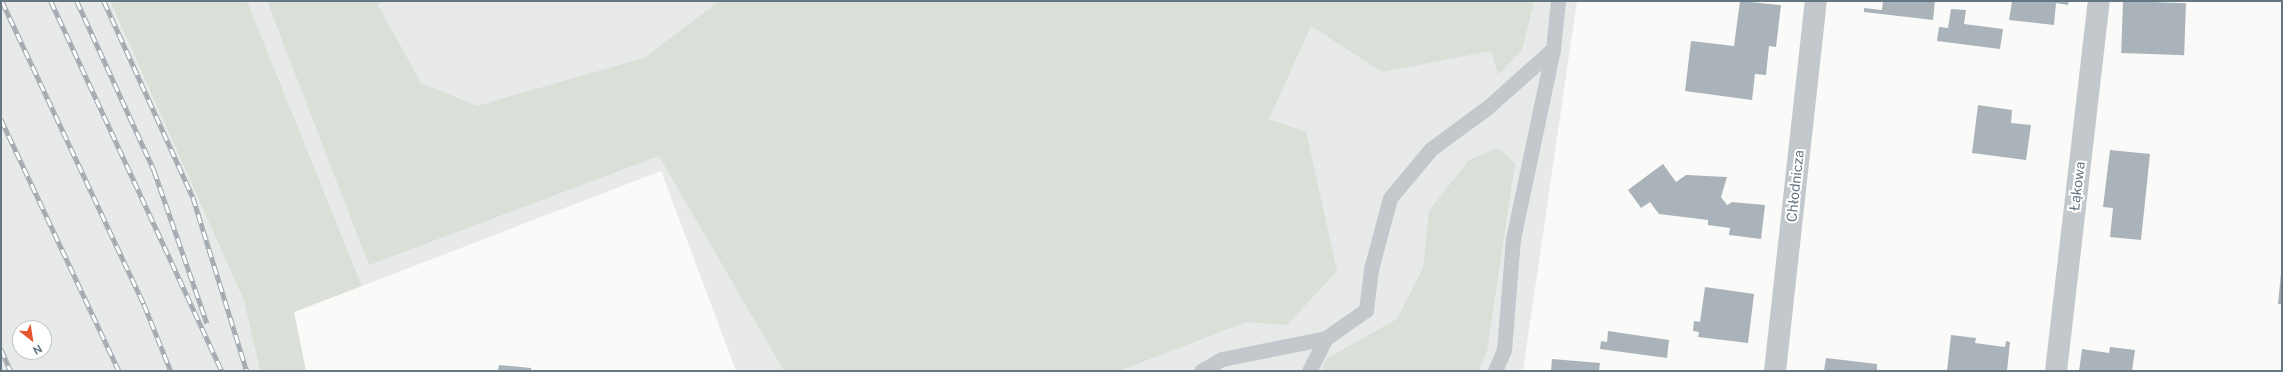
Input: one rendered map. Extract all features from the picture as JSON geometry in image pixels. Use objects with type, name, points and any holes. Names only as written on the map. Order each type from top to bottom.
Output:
[{"type":"street","name":"Chłodnicza","points":[[1775,371],[1816,1]]},
{"type":"street","name":"Łąkowa","points":[[2056,371],[2099,1]]},
{"type":"lane","points":[[1495,371],[1504,350],[1513,239],[1553,49],[1558,1]]},
{"type":"lane","points":[[1201,371],[1222,359],[1326,338],[1366,310],[1371,269],[1390,198],[1431,149],[1488,107],[1553,49]]},
{"type":"lane","points":[[1309,371],[1326,338]]},
{"type":"shaded area","points":[[1,1],[110,1],[244,301],[260,371],[1,371]]},
{"type":"shaded area","points":[[110,1],[247,1],[362,286],[294,312],[306,371],[260,371],[244,301]]},
{"type":"shaded area","points":[[247,1],[1577,1],[1523,371],[736,371],[661,171],[362,286]]},
{"type":"shaded area","points":[[267,1],[383,1],[378,5],[421,83],[477,106],[644,58],[719,1],[1534,1],[1522,50],[1498,75],[1491,51],[1382,72],[1311,26],[1269,119],[1306,132],[1337,271],[1287,325],[1246,322],[1119,371],[784,371],[659,156],[369,265]]},
{"type":"shaded area","points":[[1498,148],[1515,163],[1487,351],[1478,371],[1321,371],[1326,359],[1397,319],[1423,268],[1429,211],[1469,160]]},
{"type":"building","points":[[1740,1],[1781,5],[1776,47],[1769,46],[1766,75],[1755,74],[1752,100],[1685,91],[1691,41],[1734,46]]},
{"type":"building","points":[[1883,1],[1935,1],[1933,20],[1864,12],[1864,8],[1882,10]]},
{"type":"building","points":[[2012,1],[2069,1],[2068,5],[2056,3],[2054,25],[2009,20]]},
{"type":"building","points":[[2123,1],[2186,3],[2184,55],[2121,53]]},
{"type":"building","points":[[1951,9],[1966,10],[1964,24],[2003,29],[2000,49],[1937,41],[1939,27],[1948,28]]},
{"type":"building","points":[[1978,105],[2012,110],[2011,123],[2031,125],[2026,160],[1972,153]]},
{"type":"building","points":[[2110,150],[2150,154],[2141,240],[2110,237],[2113,208],[2103,207]]},
{"type":"building","points":[[1663,164],[1676,182],[1686,175],[1727,177],[1721,197],[1727,205],[1732,202],[1765,205],[1761,239],[1729,235],[1730,228],[1708,225],[1708,220],[1659,214],[1650,202],[1641,208],[1628,190]]},
{"type":"building","points":[[2281,274],[2282,304],[2278,304]]},
{"type":"building","points":[[1705,287],[1754,294],[1748,343],[1698,337],[1699,332],[1693,331],[1694,321],[1700,322]]},
{"type":"building","points":[[1608,331],[1669,340],[1667,358],[1600,349],[1601,341],[1607,342]]},
{"type":"building","points":[[1951,335],[1976,338],[1975,343],[2005,347],[2006,341],[2010,342],[2007,371],[1947,371]]},
{"type":"building","points":[[2110,347],[2135,350],[2132,371],[2079,371],[2082,349],[2109,353]]},
{"type":"building","points":[[1826,358],[1877,364],[1877,371],[1824,371]]},
{"type":"building","points":[[1552,359],[1600,363],[1599,371],[1551,371]]},
{"type":"building","points":[[499,365],[531,368],[531,371],[498,371]]},
{"type":"railway","points":[[2,1],[144,304],[171,371]]},
{"type":"railway","points":[[51,1],[222,371]]},
{"type":"railway","points":[[77,1],[154,170],[207,323]]},
{"type":"railway","points":[[104,1],[193,197],[247,371]]},
{"type":"railway","points":[[1,119],[119,371]]},
{"type":"railway","points":[[1,349],[11,371]]}]
